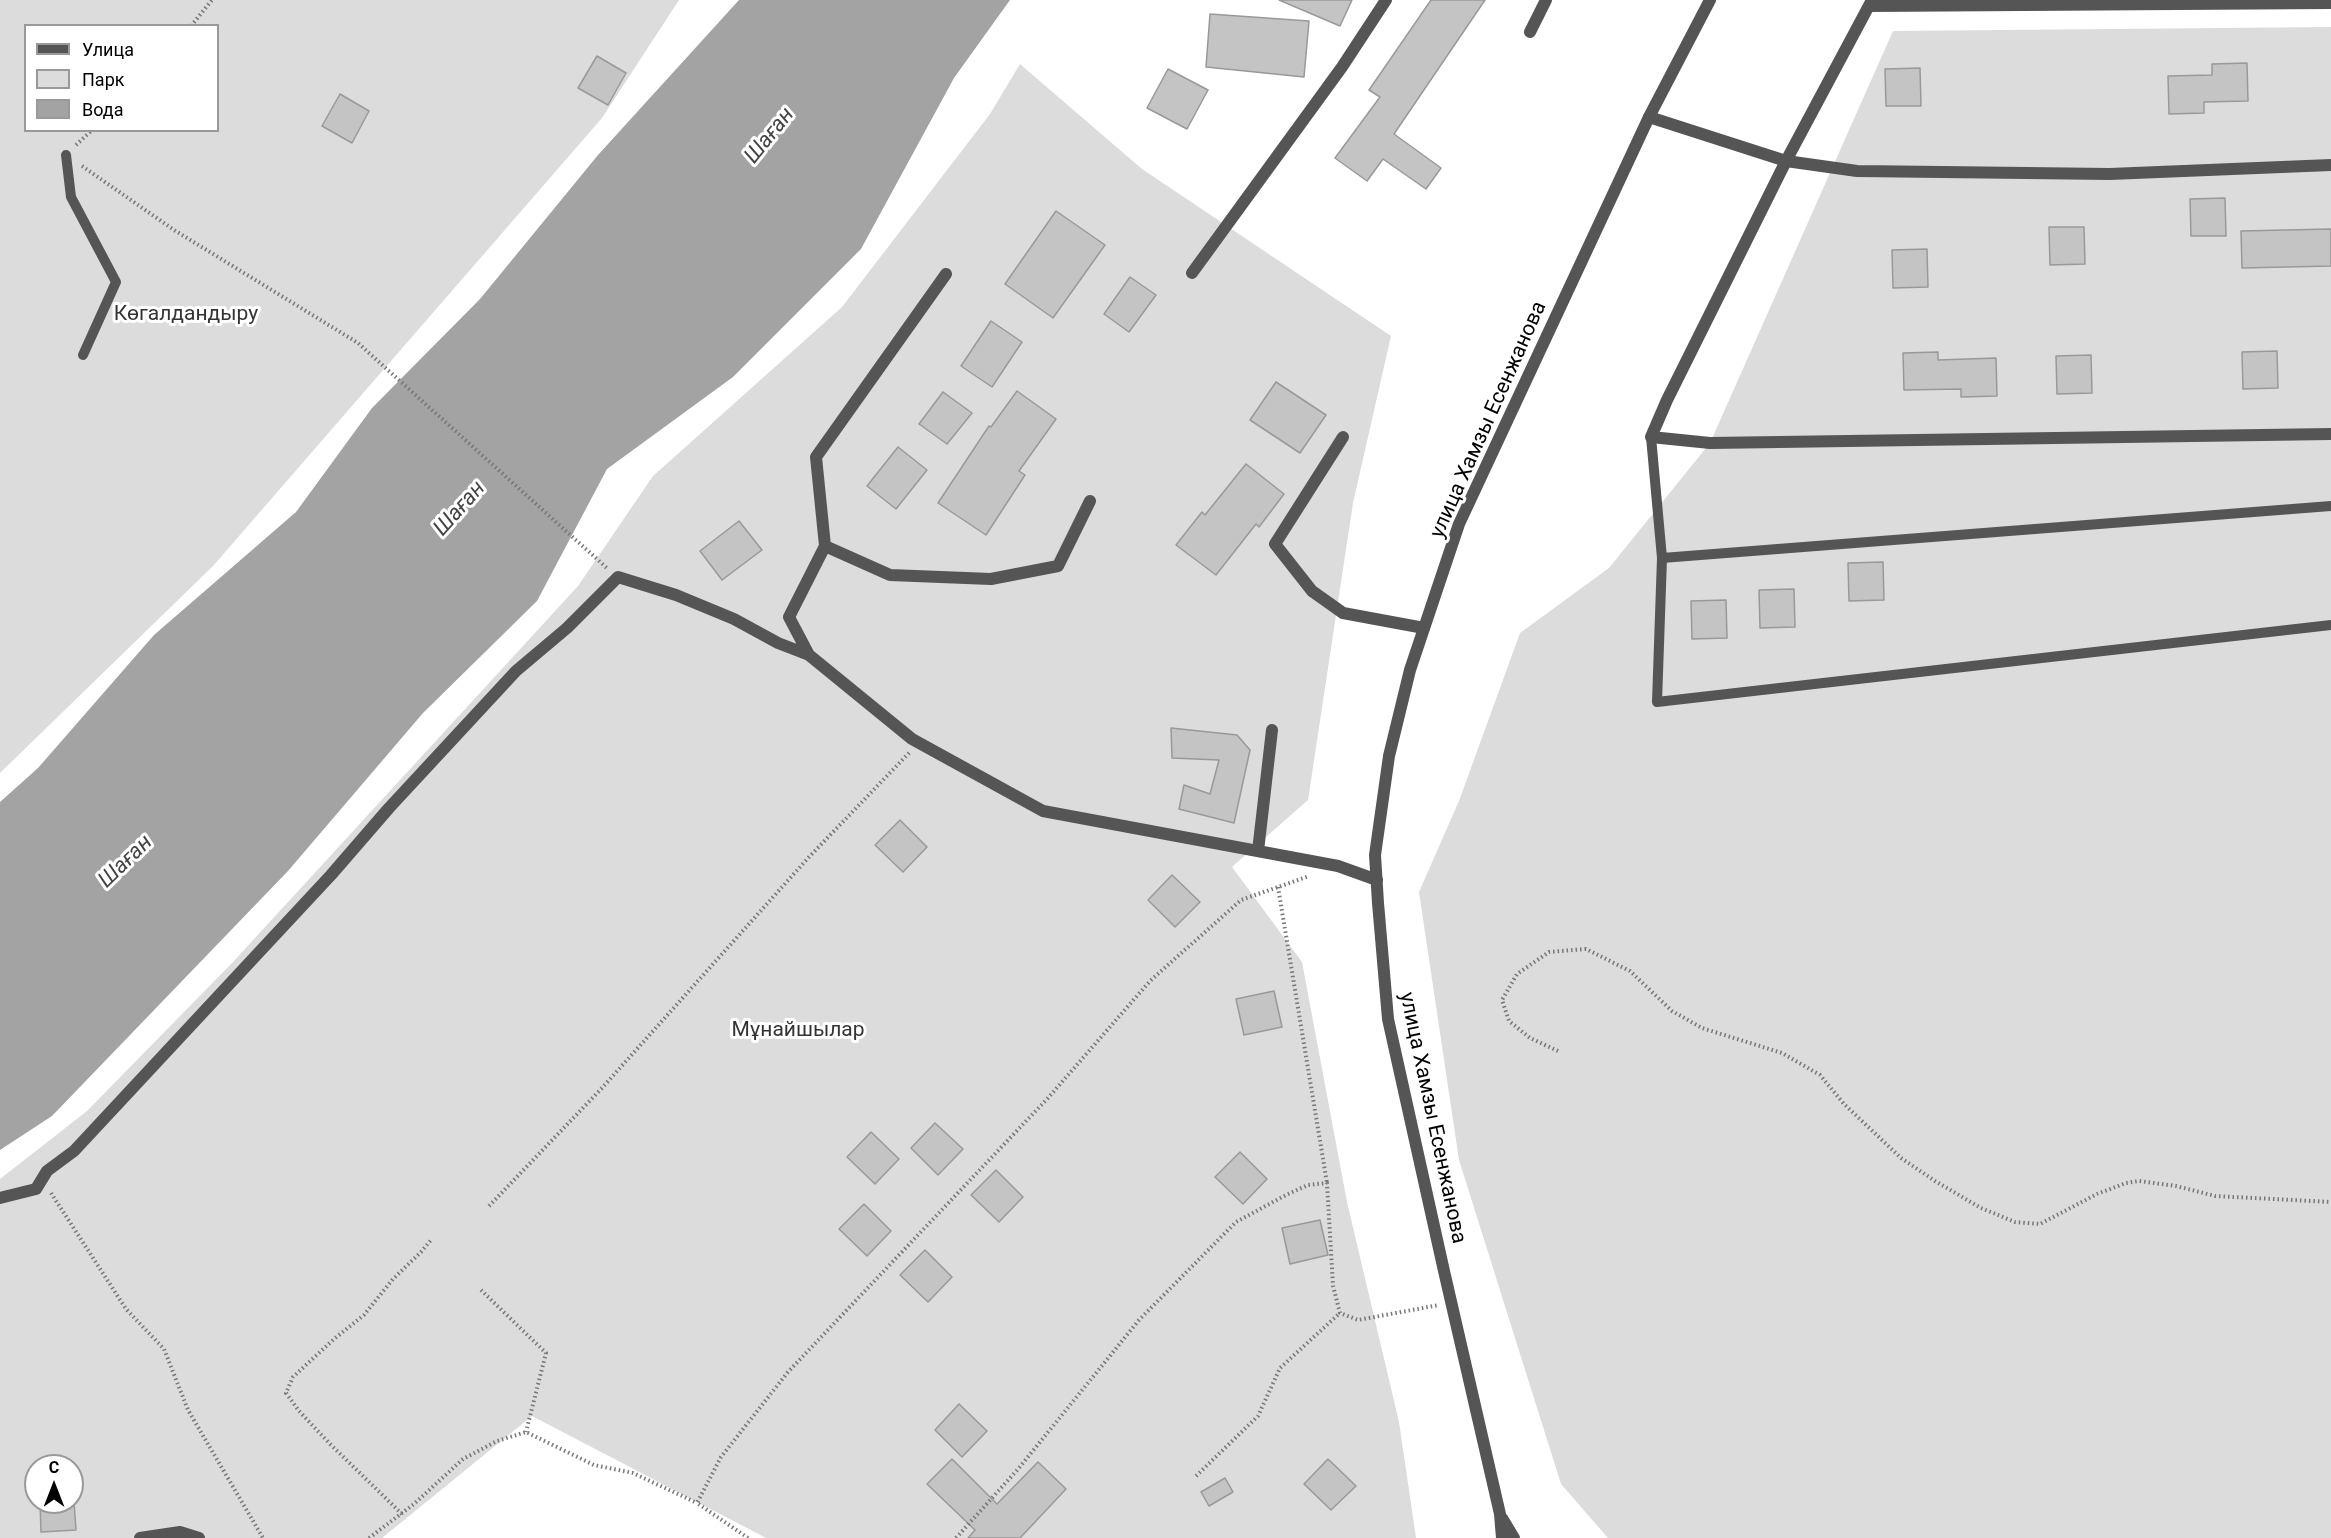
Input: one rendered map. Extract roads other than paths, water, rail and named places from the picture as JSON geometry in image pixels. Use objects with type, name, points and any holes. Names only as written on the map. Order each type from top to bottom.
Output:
[{"type":"street","points":[[1192,273],[1342,67],[1386,0]]},
{"type":"street","points":[[1530,32],[1546,0]]},
{"type":"street","name":"улица Хамзы Есенжанова","points":[[1500,1514],[1388,1019],[1376,855],[1389,756],[1410,670],[1459,524],[1649,117],[1710,0]]},
{"type":"street","points":[[2331,3],[1871,3],[1786,161],[1666,399],[1651,437],[1710,443],[2331,434]]},
{"type":"street","points":[[1649,117],[1786,161],[1857,171],[2110,174],[2331,165]]},
{"type":"street","points":[[809,655],[789,617],[825,546],[816,457],[946,274]]},
{"type":"street","points":[[1343,437],[1275,544],[1312,591],[1343,613],[1424,628]]},
{"type":"street","points":[[825,546],[890,575],[991,579],[1058,566],[1090,501]]},
{"type":"street","points":[[0,1198],[36,1189],[47,1171],[74,1151],[331,875],[389,808],[516,671],[567,628],[618,577],[676,595],[734,620],[778,643],[809,655],[918,743],[1043,811],[1338,866],[1377,880]]},
{"type":"street","points":[[1258,851],[1272,730]]},
{"type":"street","points":[[1500,1514],[1502,1538]]},
{"type":"street","points":[[1500,1514],[1514,1538]]},
{"type":"street","points":[[140,1538],[180,1532],[199,1538]]},
{"type":"lane","points":[[66,155],[71,197],[116,282],[83,354]]},
{"type":"lane","points":[[1651,437],[1662,558],[1657,702],[2331,625]]},
{"type":"lane","points":[[1662,558],[2331,506]]},
{"type":"water","name":"Шаған","points":[[739,0],[1010,0],[954,78],[861,249],[733,377],[607,469],[537,601],[423,713],[288,871],[52,1116],[0,1150],[0,802],[38,768],[154,635],[296,512],[372,408],[480,299],[598,155]]},
{"type":"park label","name":"Көгалдандыру","points":[[186,315]]},
{"type":"park label","name":"Мұнайшылар","points":[[798,1031]]}]
